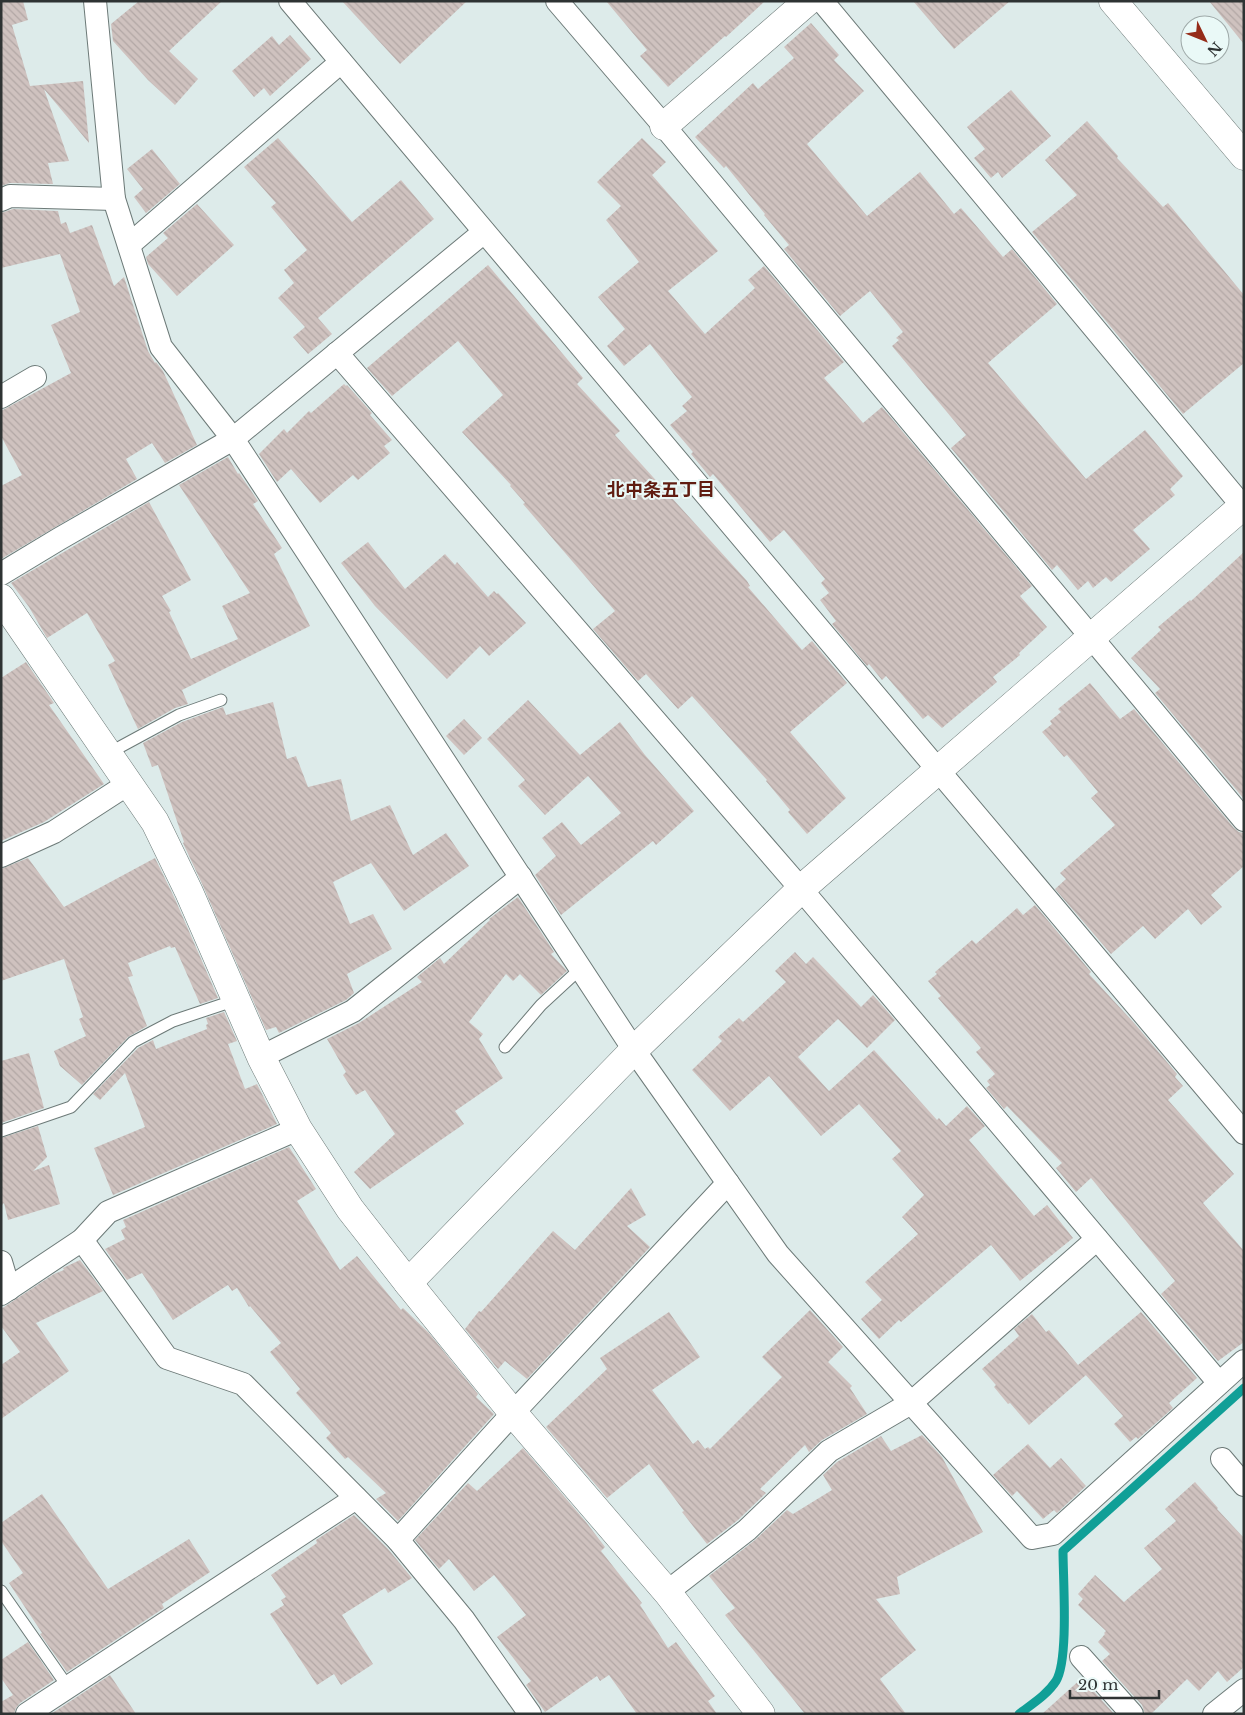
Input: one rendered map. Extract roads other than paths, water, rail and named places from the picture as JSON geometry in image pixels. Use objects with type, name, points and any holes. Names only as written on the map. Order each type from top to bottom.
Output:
[{"type":"street","points":[[95,1],[114,199],[161,348],[233,440],[634,1050],[778,1254],[1032,1538],[1053,1534],[1244,1361]]},
{"type":"street","points":[[290,1],[1244,1133]]},
{"type":"street","points":[[557,1],[664,126],[1244,820]]},
{"type":"street","points":[[664,126],[808,1]]},
{"type":"street","points":[[408,1283],[634,1050],[802,888],[1243,507],[822,1]]},
{"type":"street","points":[[1114,1],[1244,156]]},
{"type":"street","points":[[129,245],[341,62]]},
{"type":"street","points":[[1,200],[10,196],[114,199]]},
{"type":"street","points":[[1,574],[233,440],[484,232]]},
{"type":"street","points":[[337,353],[802,888],[1219,1383]]},
{"type":"street","points":[[1,397],[34,377]]},
{"type":"street","points":[[1,598],[155,822],[190,892],[261,1056],[298,1129],[350,1209],[513,1413],[667,1592],[760,1714]]},
{"type":"street","points":[[1,856],[54,832],[128,784]]},
{"type":"street","points":[[261,1056],[354,1011],[521,877]]},
{"type":"street","points":[[1,1262],[5,1292],[82,1240],[108,1212],[298,1129]]},
{"type":"street","points":[[398,1540],[513,1413],[728,1183]]},
{"type":"street","points":[[667,1592],[747,1530],[829,1451],[911,1403],[1097,1239]]},
{"type":"street","points":[[82,1240],[168,1358],[243,1384],[398,1540],[464,1620],[530,1714]]},
{"type":"street","points":[[1222,1459],[1244,1485]]},
{"type":"street","points":[[27,1714],[356,1498]]},
{"type":"street","points":[[1081,1657],[1132,1714]]},
{"type":"street","points":[[1214,1714],[1244,1690]]},
{"type":"lane","points":[[107,754],[179,715],[221,700]]},
{"type":"lane","points":[[505,1047],[540,1005],[580,968]]},
{"type":"lane","points":[[1,1131],[71,1107],[133,1042],[173,1021],[236,1000]]},
{"type":"lane","points":[[1,1591],[68,1686]]},
{"type":"waterway","points":[[1019,1714],[1048,1691],[1056,1681],[1060,1671],[1064,1638],[1063,1551],[1244,1388]]},
{"type":"district","name":"北中条五丁目","points":[[661,490]]}]
